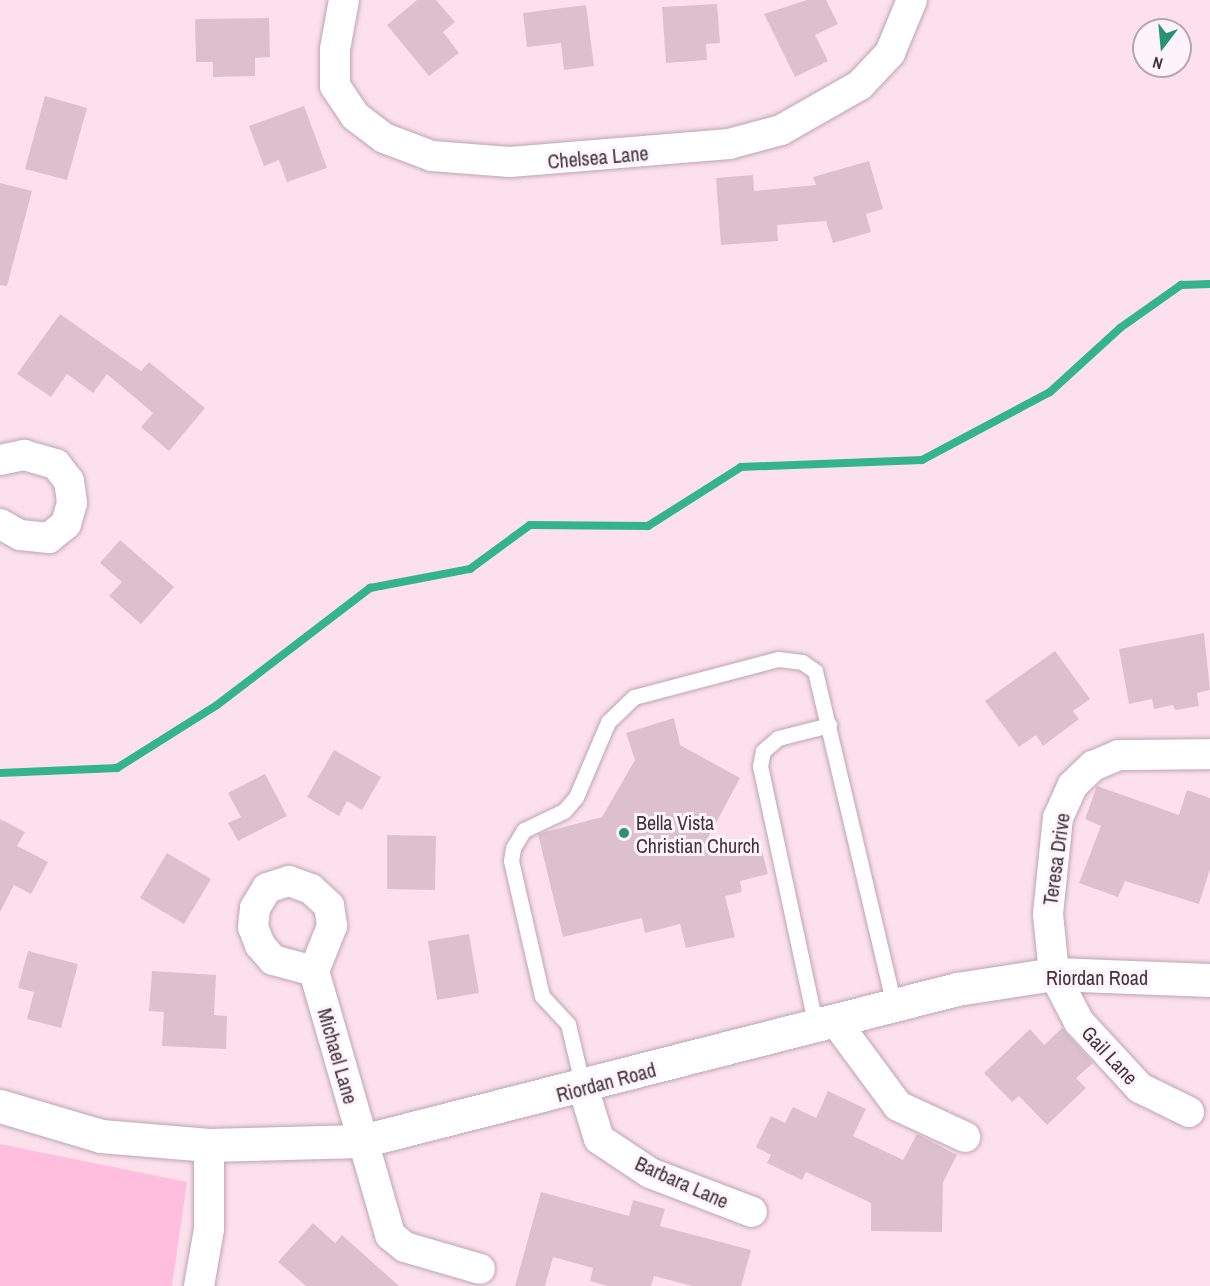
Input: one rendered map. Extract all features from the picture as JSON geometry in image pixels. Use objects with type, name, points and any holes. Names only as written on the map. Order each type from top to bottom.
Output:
[{"type":"street","name":"Chelsea Lane","points":[[344,0],[335,49],[335,86],[355,116],[384,138],[432,156],[510,162],[729,144],[781,130],[860,85],[890,53],[912,0]]},
{"type":"street","points":[[0,460],[24,455],[56,464],[69,481],[72,503],[66,524],[49,538],[20,535],[0,525]]},
{"type":"street","name":"Teresa Drive","points":[[1054,974],[1048,914],[1058,818],[1072,786],[1093,766],[1119,755],[1210,754]]},
{"type":"street","name":"Michael Lane","points":[[314,971],[390,1235],[405,1247],[480,1269]]},
{"type":"street","name":"Riordan Road","points":[[0,1106],[101,1136],[209,1145],[362,1141],[826,1025],[957,989],[1054,974],[1210,980]]},
{"type":"street","name":"Gail Lane","points":[[1054,974],[1079,1022],[1140,1088],[1188,1112]]},
{"type":"street","points":[[826,1025],[898,1106],[965,1137]]},
{"type":"street","name":"Barbara Lane","points":[[583,1087],[599,1139],[650,1173],[752,1212]]},
{"type":"street","points":[[199,1286],[209,1229],[209,1145]]},
{"type":"lane","points":[[583,1087],[568,1024],[542,996],[511,861],[524,830],[564,812],[576,797],[608,722],[634,697],[778,659],[802,662],[815,671],[830,725],[894,1006]]},
{"type":"lane","points":[[826,1025],[760,766],[763,751],[778,738],[830,725]]},
{"type":"shaded area","points":[[0,1144],[187,1182],[172,1286],[0,1286]]},
{"type":"building","points":[[417,0],[436,0],[455,22],[443,32],[459,53],[429,76],[387,25]]},
{"type":"building","points":[[807,0],[826,0],[838,24],[815,35],[828,61],[795,77],[764,14]]},
{"type":"building","points":[[717,4],[720,43],[706,44],[707,60],[666,63],[662,7]]},
{"type":"building","points":[[586,5],[594,66],[564,70],[561,43],[527,47],[523,13]]},
{"type":"building","points":[[269,18],[270,57],[255,58],[255,76],[213,77],[213,62],[196,62],[195,19]]},
{"type":"building","points":[[45,96],[87,108],[67,180],[25,169]]},
{"type":"building","points":[[304,106],[327,168],[287,182],[279,160],[264,166],[249,126]]},
{"type":"building","points":[[869,161],[883,209],[866,214],[871,232],[833,243],[826,221],[777,225],[778,241],[721,245],[716,178],[753,175],[754,191],[816,185],[813,177]]},
{"type":"building","points":[[0,183],[32,191],[7,286],[0,285]]},
{"type":"building","points":[[60,314],[141,371],[149,362],[205,408],[169,451],[141,427],[153,413],[107,374],[93,393],[67,374],[51,397],[17,374]]},
{"type":"building","points":[[120,540],[174,587],[141,624],[109,596],[122,582],[100,563]]},
{"type":"building","points":[[1204,633],[1210,690],[1197,693],[1199,706],[1175,710],[1173,705],[1154,709],[1152,699],[1129,704],[1119,649]]},
{"type":"building","points":[[1055,651],[1090,699],[1073,711],[1079,719],[1043,746],[1036,735],[1019,747],[985,701]]},
{"type":"building","name":"Bella Vista Christian Church","points":[[674,718],[680,745],[740,778],[703,847],[759,840],[768,874],[740,881],[742,892],[725,896],[735,937],[686,948],[680,924],[645,933],[642,918],[563,937],[538,834],[602,817],[635,760],[626,733]]},
{"type":"building","points":[[334,750],[381,777],[362,810],[347,801],[339,816],[307,797]]},
{"type":"building","points":[[265,774],[287,816],[238,841],[228,823],[241,817],[228,793]]},
{"type":"building","points":[[1097,786],[1179,815],[1187,790],[1210,798],[1210,869],[1199,904],[1125,881],[1118,897],[1079,883],[1101,826],[1085,819]]},
{"type":"building","points":[[0,819],[25,832],[17,846],[48,862],[31,894],[14,885],[0,912]]},
{"type":"building","points":[[387,835],[436,836],[435,890],[387,889]]},
{"type":"building","points":[[167,853],[211,879],[184,924],[140,898]]},
{"type":"building","points":[[469,934],[479,993],[437,1000],[428,941]]},
{"type":"building","points":[[28,951],[78,964],[61,1028],[27,1019],[34,992],[18,988]]},
{"type":"building","points":[[152,971],[216,975],[214,1015],[227,1016],[226,1049],[162,1046],[164,1012],[149,1011]]},
{"type":"building","points":[[1062,1028],[1093,1063],[1076,1078],[1086,1088],[1047,1125],[1019,1096],[1012,1102],[984,1073],[1030,1029],[1044,1045]]},
{"type":"building","points":[[828,1091],[866,1109],[853,1136],[903,1160],[917,1134],[957,1155],[943,1182],[942,1232],[871,1231],[871,1203],[806,1172],[802,1180],[767,1163],[771,1155],[756,1147],[771,1116],[785,1123],[793,1107],[816,1118]]},
{"type":"building","points":[[541,1192],[629,1216],[633,1200],[665,1209],[660,1226],[751,1250],[741,1286],[692,1286],[654,1276],[651,1286],[608,1286],[590,1281],[593,1268],[553,1257],[545,1286],[515,1286]]},
{"type":"building","points":[[313,1223],[335,1243],[342,1235],[399,1286],[306,1286],[278,1262]]},
{"type":"waterway","points":[[0,773],[117,768],[217,705],[370,588],[470,569],[530,525],[648,526],[741,467],[922,460],[1050,392],[1120,328],[1181,285],[1210,284]]},
{"type":"place","name":"Bella Vista Christian Church","points":[[624,833]]}]
